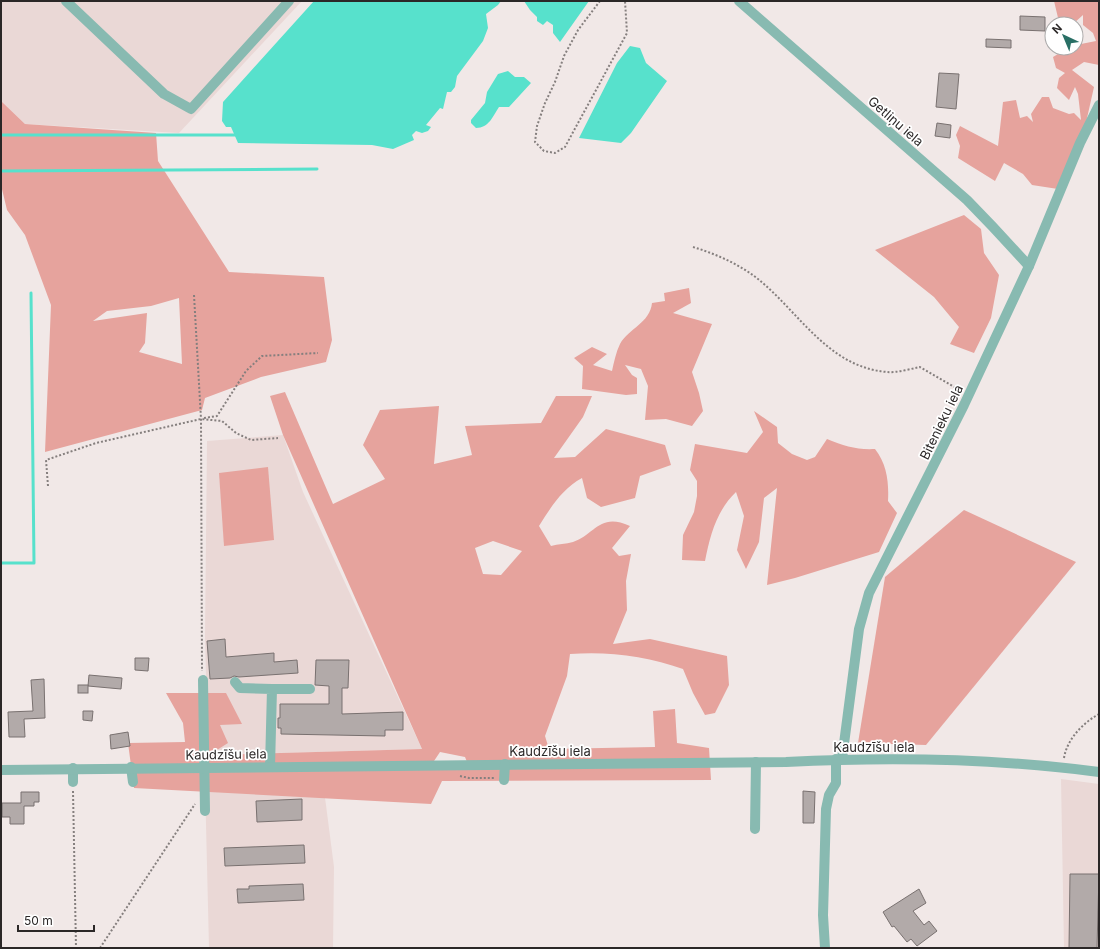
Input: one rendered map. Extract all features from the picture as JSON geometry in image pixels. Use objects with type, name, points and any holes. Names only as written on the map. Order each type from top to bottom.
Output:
[{"type":"street","points":[[66,1],[164,94],[191,109],[289,1]]},
{"type":"street","name":"Getliņu iela","points":[[739,1],[967,200],[1029,266]]},
{"type":"street","name":"Bitenieku iela","points":[[825,948],[823,915],[826,808],[828,795],[836,783],[859,630],[868,592],[969,396],[1029,266],[1080,143],[1099,105]]},
{"type":"street","points":[[202,680],[205,811]]},
{"type":"street","points":[[235,682],[240,688],[310,689]]},
{"type":"street","points":[[270,767],[272,689]]},
{"type":"street","name":"Kaudzīšu iela","points":[[1,770],[131,767],[204,768],[756,762],[839,759],[963,761],[1064,767],[1099,772]]},
{"type":"street","points":[[755,828],[756,762]]},
{"type":"street","points":[[505,764],[505,779]]},
{"type":"street","points":[[131,767],[133,782]]},
{"type":"street","points":[[72,768],[73,782]]},
{"type":"path","points":[[600,1],[578,30],[564,56],[556,82],[545,102],[537,126],[535,142],[544,151],[555,153],[565,146],[583,115],[627,33],[625,1]]},
{"type":"path","points":[[693,247],[717,254],[758,280],[804,327],[836,354],[850,362],[867,369],[888,372],[920,367],[969,396]]},
{"type":"path","points":[[194,295],[201,419],[202,680]]},
{"type":"path","points":[[48,486],[46,460],[96,444],[217,416],[246,371],[262,356],[318,353]]},
{"type":"path","points":[[201,419],[222,420],[236,433],[251,440],[278,438]]},
{"type":"path","points":[[1064,767],[1064,756],[1070,739],[1091,719],[1099,714]]},
{"type":"path","points":[[456,775],[469,778],[505,779]]},
{"type":"path","points":[[73,782],[76,948]]},
{"type":"path","points":[[100,948],[205,790]]},
{"type":"shaded area","points":[[1,1],[302,1],[179,133],[25,124],[1,101]]},
{"type":"shaded area","points":[[314,1],[501,1],[486,14],[488,28],[483,41],[457,76],[455,87],[451,92],[447,92],[443,109],[440,108],[426,125],[431,127],[428,131],[422,133],[416,131],[412,135],[414,140],[393,149],[372,145],[238,143],[231,127],[226,127],[222,121],[223,102]]},
{"type":"shaded area","points":[[524,1],[589,1],[560,42],[553,33],[553,25],[547,21],[543,25],[537,21],[537,17]]},
{"type":"shaded area","points":[[1054,1],[1099,1],[1099,65],[1084,62],[1072,70],[1094,87],[1085,127],[1058,189],[1032,185],[1023,174],[1004,163],[995,181],[958,158],[960,146],[956,135],[960,126],[998,146],[1003,102],[1016,100],[1020,118],[1027,116],[1033,122],[1031,114],[1042,97],[1049,97],[1053,108],[1069,114],[1074,113],[1081,120],[1078,94],[1075,87],[1069,100],[1057,88],[1059,78],[1065,73],[1056,68],[1053,57],[1084,56],[1084,43],[1096,41],[1093,33],[1084,26],[1083,15],[1058,16]]},
{"type":"shaded area","points":[[630,46],[640,48],[646,63],[667,81],[631,133],[621,143],[579,138],[617,63]]},
{"type":"shaded area","points":[[508,71],[515,77],[524,77],[531,83],[509,107],[499,107],[493,118],[487,124],[476,128],[471,123],[471,120],[485,103],[487,92],[498,74]]},
{"type":"shaded area","points":[[1,101],[25,124],[156,133],[158,161],[229,272],[324,277],[332,340],[326,362],[261,377],[205,398],[202,410],[45,452],[51,305],[25,235],[7,210],[1,185]],"holes":[[[179,298],[182,364],[139,352],[145,343],[147,313],[93,321],[107,311],[151,306]]]},
{"type":"shaded area","points":[[964,215],[981,229],[984,253],[999,275],[991,318],[974,353],[950,344],[959,327],[934,297],[875,250]]},
{"type":"shaded area","points":[[689,288],[691,303],[673,313],[712,324],[692,372],[703,411],[692,426],[666,419],[645,420],[648,386],[641,369],[625,365],[632,375],[637,378],[637,394],[626,395],[582,389],[583,366],[574,358],[592,347],[607,354],[593,365],[612,371],[620,344],[624,338],[647,316],[652,303],[665,301],[664,293]]},
{"type":"shaded area","points":[[285,392],[333,504],[385,479],[363,445],[380,410],[439,406],[434,464],[472,455],[465,426],[541,423],[556,396],[592,396],[583,417],[554,458],[575,457],[606,429],[665,445],[671,465],[640,476],[635,498],[601,507],[587,498],[582,478],[563,493],[539,526],[551,546],[573,542],[580,539],[604,523],[620,522],[630,526],[612,548],[619,556],[631,554],[626,581],[627,610],[613,644],[650,639],[727,656],[729,685],[715,713],[705,715],[693,693],[683,669],[670,664],[642,658],[613,654],[570,654],[567,676],[545,736],[549,749],[655,747],[653,711],[675,709],[677,743],[709,748],[711,780],[442,781],[431,804],[134,788],[128,743],[185,742],[183,723],[166,693],[226,693],[242,724],[220,725],[228,743],[209,755],[422,749],[283,435],[270,396]],"holes":[[[493,541],[522,551],[501,575],[483,574],[475,548]],[[440,752],[465,757],[470,769],[430,767]]]},
{"type":"shaded area","points":[[754,411],[777,427],[778,443],[792,454],[807,460],[815,457],[827,439],[851,447],[875,449],[885,467],[888,487],[888,501],[897,513],[879,552],[767,585],[777,488],[764,498],[759,542],[746,569],[737,550],[744,516],[736,492],[729,499],[719,515],[712,532],[705,561],[682,560],[683,535],[694,512],[697,496],[697,481],[690,470],[695,444],[747,453],[763,432]]},
{"type":"shaded area","points":[[283,435],[303,492],[422,749],[208,755],[205,637],[207,441]]},
{"type":"shaded area","points":[[268,467],[274,540],[224,546],[219,473]]},
{"type":"shaded area","points":[[964,510],[1076,562],[926,745],[858,743],[885,577]]},
{"type":"shaded area","points":[[1061,779],[1099,784],[1099,948],[1064,948]]},
{"type":"shaded area","points":[[323,782],[334,867],[333,948],[209,948],[205,783]]},
{"type":"building","points":[[1020,16],[1044,17],[1044,31],[1020,30]]},
{"type":"building","points":[[986,39],[1011,40],[1011,48],[986,47]]},
{"type":"building","points":[[939,73],[959,74],[956,109],[936,107]]},
{"type":"building","points":[[937,123],[951,125],[950,138],[935,136]]},
{"type":"building","points":[[225,639],[226,657],[274,653],[274,662],[297,660],[298,673],[239,677],[234,676],[230,678],[210,679],[207,641]]},
{"type":"building","points":[[135,658],[149,658],[148,671],[135,670]]},
{"type":"building","points":[[316,660],[349,660],[348,688],[342,688],[342,714],[403,712],[403,730],[385,730],[385,736],[281,734],[281,728],[278,728],[280,704],[329,704],[329,686],[315,685]]},
{"type":"building","points":[[89,675],[122,678],[121,689],[88,686]]},
{"type":"building","points":[[44,679],[45,718],[24,719],[25,737],[9,737],[8,712],[33,711],[31,680]]},
{"type":"building","points":[[78,685],[88,685],[88,693],[78,693]]},
{"type":"building","points":[[83,711],[93,711],[92,721],[83,720]]},
{"type":"building","points":[[128,732],[130,746],[111,749],[110,735]]},
{"type":"building","points":[[803,791],[815,792],[814,823],[803,823]]},
{"type":"building","points":[[21,792],[39,792],[39,802],[34,802],[34,806],[24,806],[24,824],[10,824],[10,817],[2,817],[2,803],[21,803]]},
{"type":"building","points":[[302,799],[302,820],[257,822],[256,801]]},
{"type":"building","points":[[304,845],[305,863],[225,866],[224,848]]},
{"type":"building","points":[[1070,874],[1099,874],[1097,948],[1069,948]]},
{"type":"building","points":[[303,884],[304,900],[238,903],[237,889],[249,889],[249,886]]},
{"type":"building","points":[[919,889],[926,903],[913,911],[924,925],[929,921],[937,931],[917,946],[911,939],[907,942],[894,926],[892,927],[883,912]]},
{"type":"waterway","points":[[1,135],[237,135]]},
{"type":"waterway","points":[[1,171],[317,169]]},
{"type":"waterway","points":[[1,563],[34,563],[31,293]]}]
